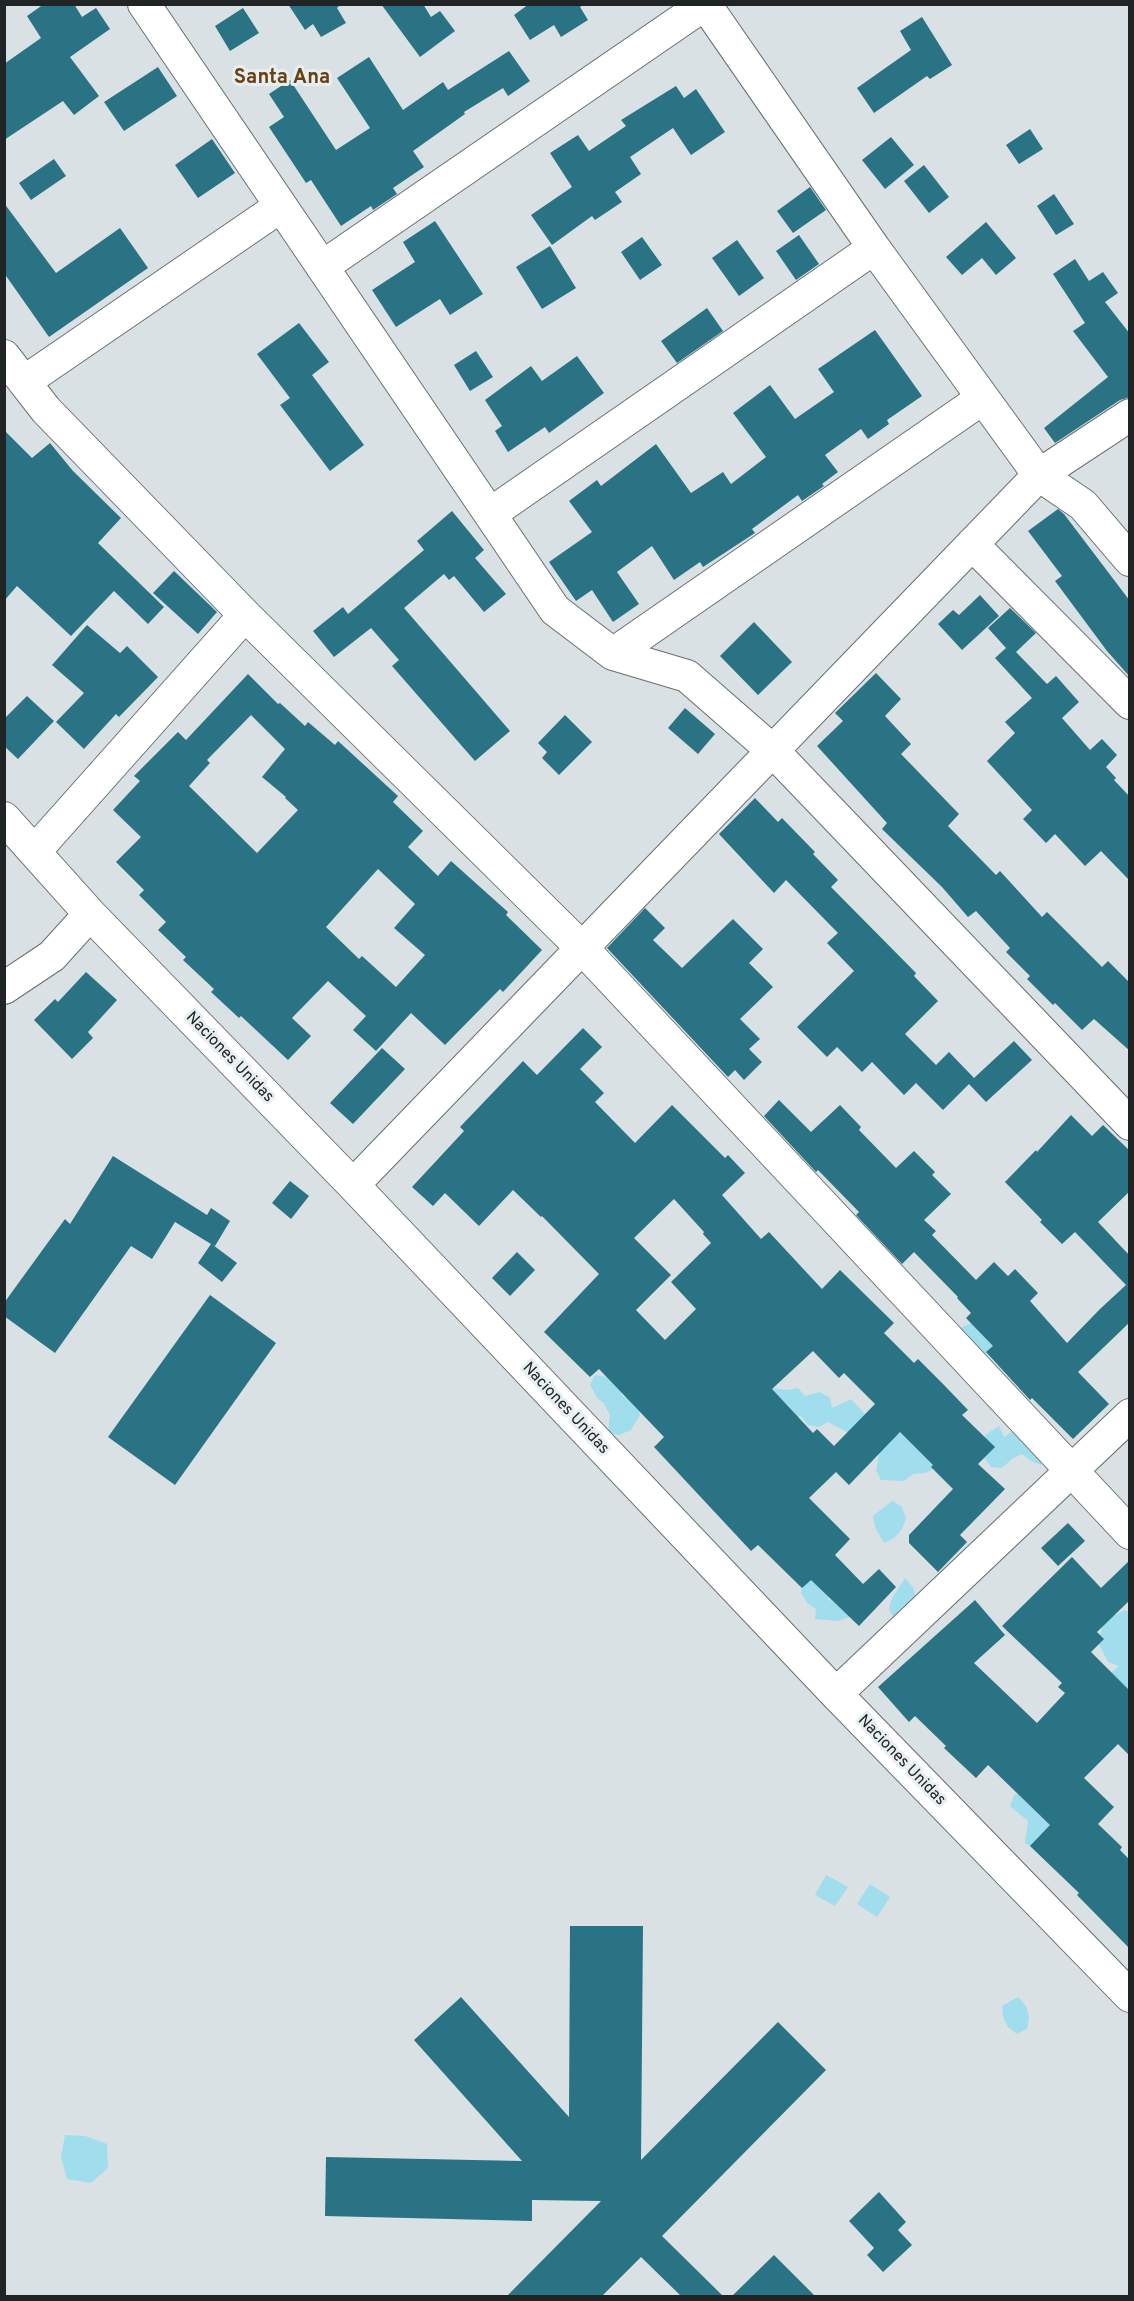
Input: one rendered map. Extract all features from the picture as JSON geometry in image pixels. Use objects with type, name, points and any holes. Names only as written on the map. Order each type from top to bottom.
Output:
[{"type":"street","points":[[322,267],[705,4],[874,248],[1039,475],[1083,505],[1130,560]]},
{"type":"street","points":[[157,9],[281,206],[555,610],[613,654],[687,676],[773,751],[1130,1124]]},
{"type":"street","points":[[24,382],[281,206]]},
{"type":"street","points":[[490,514],[874,248]]},
{"type":"street","points":[[4,356],[46,410],[244,615],[582,948],[1130,1533]]},
{"type":"street","points":[[613,654],[983,398]]},
{"type":"street","points":[[353,1185],[1039,475],[1130,415]]},
{"type":"street","points":[[972,544],[1130,703]]},
{"type":"street","points":[[35,851],[244,615]]},
{"type":"street","name":"Naciones Unidas","points":[[4,818],[90,914],[353,1185],[836,1694],[1130,1996]]},
{"type":"street","points":[[4,988],[52,956],[90,914]]},
{"type":"street","points":[[836,1694],[1130,1414]]},
{"type":"shaded area","points":[[974,1322],[997,1342],[990,1351],[980,1357],[958,1336],[962,1327]]},
{"type":"shaded area","points":[[595,1375],[618,1379],[622,1396],[637,1404],[640,1415],[631,1430],[619,1435],[608,1432],[610,1415],[590,1385]]},
{"type":"shaded area","points":[[765,1387],[787,1390],[798,1388],[805,1396],[820,1392],[830,1398],[832,1408],[851,1399],[866,1415],[849,1433],[828,1422],[819,1427],[808,1425],[801,1416],[797,1417]]},
{"type":"shaded area","points":[[999,1426],[1004,1437],[1013,1431],[1045,1453],[1041,1465],[1022,1454],[1002,1468],[991,1467],[984,1457],[985,1435]]},
{"type":"shaded area","points":[[908,1432],[928,1443],[935,1468],[925,1473],[913,1474],[904,1481],[881,1480],[876,1470],[881,1445],[886,1436]]},
{"type":"shaded area","points":[[892,1501],[902,1507],[906,1518],[902,1529],[894,1538],[884,1543],[875,1527],[873,1516]]},
{"type":"shaded area","points":[[814,1575],[830,1588],[828,1599],[838,1604],[850,1605],[849,1617],[838,1621],[815,1619],[816,1609],[807,1603],[801,1593],[803,1582]]},
{"type":"shaded area","points":[[905,1578],[913,1587],[916,1598],[894,1618],[889,1609],[892,1598]]},
{"type":"shaded area","points":[[1125,1610],[1130,1614],[1129,1727],[1106,1677],[1119,1666],[1108,1662],[1098,1642],[1104,1621]]},
{"type":"shaded area","points":[[1031,1791],[1058,1815],[1034,1849],[1025,1843],[1028,1821],[1010,1806],[1014,1795]]},
{"type":"shaded area","points":[[826,1875],[848,1887],[835,1906],[815,1895]]},
{"type":"shaded area","points":[[870,1884],[890,1897],[877,1917],[857,1904]]},
{"type":"shaded area","points":[[1018,1997],[1026,2006],[1029,2017],[1027,2029],[1017,2034],[1008,2027],[1003,2017],[1002,2006]]},
{"type":"shaded area","points":[[65,2135],[85,2136],[107,2144],[108,2168],[91,2183],[67,2179],[61,2157]]},
{"type":"building","points":[[44,4],[74,4],[82,17],[96,8],[110,29],[70,57],[99,96],[74,115],[63,101],[4,140],[4,64],[41,38],[27,16]]},
{"type":"building","points":[[288,4],[341,4],[337,8],[346,23],[321,37],[313,24],[305,30]]},
{"type":"building","points":[[381,4],[423,4],[431,17],[440,11],[455,31],[420,57]]},
{"type":"building","points":[[529,4],[585,4],[580,7],[588,20],[561,37],[554,25],[530,40],[514,15]]},
{"type":"building","points":[[243,8],[259,33],[230,51],[215,26]]},
{"type":"building","points":[[922,17],[952,65],[930,79],[927,76],[874,113],[857,88],[911,50],[900,31]]},
{"type":"building","points":[[509,51],[530,81],[508,96],[503,88],[464,112],[465,114],[413,151],[424,167],[393,188],[397,194],[373,210],[371,206],[341,226],[311,180],[306,183],[269,127],[284,117],[269,94],[290,80],[336,150],[370,128],[337,78],[369,57],[403,110],[443,82],[448,90]]},
{"type":"building","points":[[158,67],[177,96],[124,131],[104,102]]},
{"type":"building","points":[[676,86],[684,98],[696,89],[725,132],[691,155],[673,128],[630,157],[641,174],[615,192],[622,202],[595,220],[592,216],[552,245],[531,215],[572,187],[550,153],[578,135],[589,151],[626,126],[621,120]]},
{"type":"building","points":[[1030,129],[1043,149],[1019,164],[1006,145]]},
{"type":"building","points":[[891,137],[914,165],[885,189],[862,160]]},
{"type":"building","points":[[212,139],[235,173],[198,198],[175,165]]},
{"type":"building","points":[[54,159],[66,176],[31,200],[19,183]]},
{"type":"building","points":[[924,165],[949,197],[929,213],[904,181]]},
{"type":"building","points":[[810,187],[826,210],[793,233],[777,211]]},
{"type":"building","points":[[1054,194],[1074,224],[1056,235],[1037,206]]},
{"type":"building","points":[[4,203],[56,273],[120,228],[148,268],[49,337],[4,273]]},
{"type":"building","points":[[435,221],[483,294],[450,315],[440,299],[396,327],[372,290],[415,262],[403,242]]},
{"type":"building","points":[[986,222],[1016,258],[996,275],[982,258],[962,275],[946,257]]},
{"type":"building","points":[[799,235],[819,264],[796,280],[776,251]]},
{"type":"building","points":[[642,237],[662,265],[640,280],[621,252]]},
{"type":"building","points":[[737,240],[764,278],[739,296],[712,258]]},
{"type":"building","points":[[550,246],[576,288],[542,309],[516,267]]},
{"type":"building","points":[[1075,259],[1089,281],[1103,272],[1118,293],[1105,302],[1130,334],[1130,397],[1120,400],[1055,443],[1044,428],[1108,377],[1073,331],[1085,323],[1053,274]]},
{"type":"building","points":[[707,308],[723,331],[677,363],[661,341]]},
{"type":"building","points":[[299,323],[329,362],[312,375],[364,445],[330,471],[280,405],[290,398],[257,354]]},
{"type":"building","points":[[875,330],[922,396],[887,420],[889,424],[868,439],[861,429],[825,455],[838,472],[822,484],[824,486],[802,501],[798,495],[752,529],[755,533],[703,567],[700,562],[674,580],[652,546],[617,572],[639,604],[613,622],[592,590],[576,601],[549,562],[592,532],[569,501],[597,480],[601,486],[656,444],[691,493],[723,472],[731,484],[766,457],[733,413],[770,385],[795,419],[834,392],[818,369]]},
{"type":"building","points":[[476,351],[493,377],[470,391],[454,365]]},
{"type":"building","points":[[577,356],[604,393],[549,433],[545,427],[508,452],[495,431],[502,426],[485,400],[531,366],[542,381]]},
{"type":"building","points":[[4,430],[32,458],[50,443],[73,471],[121,518],[98,543],[164,607],[148,624],[114,591],[71,636],[17,586],[4,601]]},
{"type":"building","points":[[1058,509],[1130,601],[1130,677],[1107,651],[1055,581],[1062,576],[1028,531]]},
{"type":"building","points":[[452,511],[484,550],[475,558],[506,594],[484,612],[454,576],[449,580],[444,574],[404,608],[510,731],[475,761],[392,666],[399,660],[371,628],[334,657],[313,631],[343,607],[348,614],[424,550],[417,541]]},
{"type":"building","points":[[174,571],[217,612],[198,634],[153,593]]},
{"type":"building","points":[[980,595],[999,616],[962,650],[938,624],[953,610],[959,615]]},
{"type":"building","points":[[1010,608],[1036,633],[1016,652],[1047,684],[1056,676],[1079,702],[1062,718],[1090,750],[1102,739],[1117,755],[1106,767],[1116,778],[1114,780],[1130,797],[1130,881],[1101,851],[1085,866],[1055,834],[1046,843],[1023,819],[1032,810],[987,761],[1015,733],[1005,722],[1032,698],[995,658],[1006,648],[988,628]]},
{"type":"building","points":[[754,622],[792,662],[758,695],[720,656]]},
{"type":"building","points":[[87,625],[120,653],[127,646],[158,677],[119,717],[116,714],[84,749],[56,722],[84,693],[52,665]]},
{"type":"building","points":[[876,673],[901,699],[885,716],[911,744],[901,754],[959,814],[948,826],[996,875],[1000,871],[1042,917],[1047,912],[1102,967],[1108,961],[1130,983],[1130,1051],[1094,1019],[1082,1030],[1055,1003],[1053,1005],[1027,979],[1030,976],[1006,952],[1010,948],[976,911],[968,917],[942,887],[882,829],[887,823],[817,746],[843,721],[835,713]]},
{"type":"building","points":[[248,674],[278,704],[280,703],[305,726],[308,722],[335,745],[338,741],[398,796],[393,802],[423,831],[408,847],[438,876],[451,861],[508,912],[506,915],[542,950],[503,992],[500,989],[445,1045],[411,1013],[376,1051],[353,1030],[366,1016],[328,981],[292,1018],[311,1036],[288,1060],[241,1016],[239,1018],[211,992],[214,989],[183,960],[186,957],[158,930],[166,922],[139,895],[144,890],[116,862],[141,837],[113,810],[140,781],[134,776],[178,732],[186,740]],"holes":[[[251,715],[285,749],[262,777],[298,810],[257,853],[189,786],[210,763],[207,760]],[[378,869],[415,904],[394,928],[425,955],[396,987],[362,956],[359,959],[326,927]]]},
{"type":"building","points":[[27,696],[54,721],[18,759],[4,746],[4,719]]},
{"type":"building","points":[[685,708],[715,734],[698,754],[668,728]]},
{"type":"building","points":[[565,715],[592,742],[559,775],[542,758],[547,752],[538,743]]},
{"type":"building","points":[[755,798],[778,822],[782,818],[815,852],[813,854],[838,880],[831,887],[916,973],[914,976],[938,1001],[905,1034],[936,1065],[949,1052],[974,1078],[1014,1041],[1032,1060],[986,1102],[969,1084],[943,1110],[916,1083],[904,1095],[872,1062],[862,1072],[837,1047],[827,1057],[797,1027],[854,971],[827,943],[838,933],[786,880],[774,893],[719,834]]},
{"type":"building","points":[[645,908],[665,928],[653,940],[682,968],[733,919],[763,949],[749,963],[773,987],[740,1019],[760,1039],[749,1049],[762,1062],[744,1080],[735,1070],[728,1077],[607,948]]},
{"type":"building","points":[[86,972],[117,1000],[88,1032],[93,1038],[72,1059],[34,1020],[55,999],[58,1002]]},
{"type":"building","points":[[583,1028],[602,1047],[580,1069],[604,1093],[595,1102],[635,1143],[672,1105],[725,1158],[728,1155],[745,1173],[722,1195],[761,1239],[769,1232],[822,1289],[840,1270],[894,1323],[884,1333],[914,1363],[918,1359],[968,1410],[962,1415],[995,1447],[978,1464],[1005,1489],[960,1535],[967,1542],[938,1572],[909,1543],[909,1535],[953,1489],[900,1432],[849,1485],[836,1472],[809,1498],[850,1539],[835,1555],[863,1584],[879,1569],[896,1587],[859,1626],[811,1580],[802,1588],[758,1545],[751,1551],[654,1447],[664,1437],[599,1369],[590,1377],[544,1332],[599,1274],[513,1190],[479,1226],[445,1193],[433,1206],[412,1187],[464,1131],[460,1127],[523,1061],[537,1075]],"holes":[[[674,1199],[711,1243],[671,1282],[696,1309],[665,1340],[636,1310],[671,1275],[634,1238]],[[813,1351],[839,1378],[844,1373],[875,1404],[834,1446],[817,1429],[813,1433],[772,1389]]]},
{"type":"building","points":[[382,1048],[405,1069],[353,1124],[330,1103]]},
{"type":"building","points":[[779,1100],[811,1132],[840,1105],[861,1127],[859,1130],[896,1168],[914,1151],[935,1172],[932,1175],[951,1194],[924,1220],[936,1231],[932,1235],[976,1280],[994,1262],[1008,1276],[1015,1269],[1038,1293],[1030,1301],[1067,1343],[1126,1285],[1075,1232],[1062,1244],[1005,1182],[1071,1115],[1092,1136],[1103,1125],[1130,1151],[1130,1191],[1098,1222],[1130,1256],[1130,1322],[1078,1372],[1109,1404],[1073,1439],[1032,1398],[1030,1400],[986,1352],[993,1346],[966,1318],[971,1313],[958,1297],[914,1252],[902,1264],[856,1215],[859,1212],[818,1170],[816,1172],[764,1116]]},
{"type":"building","points":[[113,1156],[207,1215],[211,1208],[230,1221],[215,1246],[213,1245],[237,1263],[222,1282],[198,1263],[211,1244],[175,1222],[152,1259],[131,1246],[55,1353],[4,1316],[4,1303],[65,1219],[70,1224]]},
{"type":"building","points":[[290,1181],[309,1196],[291,1219],[272,1203]]},
{"type":"building","points":[[517,1252],[535,1270],[510,1296],[492,1278]]},
{"type":"building","points":[[210,1295],[276,1343],[175,1485],[108,1437]]},
{"type":"building","points":[[1068,1523],[1085,1541],[1058,1566],[1041,1548]]},
{"type":"building","points":[[1072,1557],[1101,1588],[1130,1560],[1130,1600],[1097,1632],[1104,1639],[1091,1652],[1130,1691],[1130,1756],[1118,1744],[1084,1778],[1114,1807],[1098,1824],[1122,1847],[1120,1850],[1130,1860],[1130,1949],[1077,1895],[1079,1893],[1030,1846],[1050,1825],[988,1765],[976,1778],[915,1716],[909,1722],[878,1687],[975,1600],[1005,1635],[974,1663],[1037,1723],[1065,1693],[1058,1687],[1062,1683],[1002,1626]]},
{"type":"building","points":[[570,1926],[643,1926],[641,2160],[778,2022],[826,2070],[662,2236],[723,2296],[681,2296],[641,2257],[602,2296],[507,2296],[601,2201],[532,2200],[532,2221],[325,2216],[326,2157],[522,2161],[414,2040],[461,1997],[569,2117]]},
{"type":"building","points":[[879,2192],[906,2222],[898,2230],[912,2245],[883,2272],[867,2255],[874,2248],[849,2221]]},
{"type":"building","points":[[774,2255],[815,2296],[732,2296]]},
{"type":"district","name":"Santa Ana","points":[[282,79]]}]
